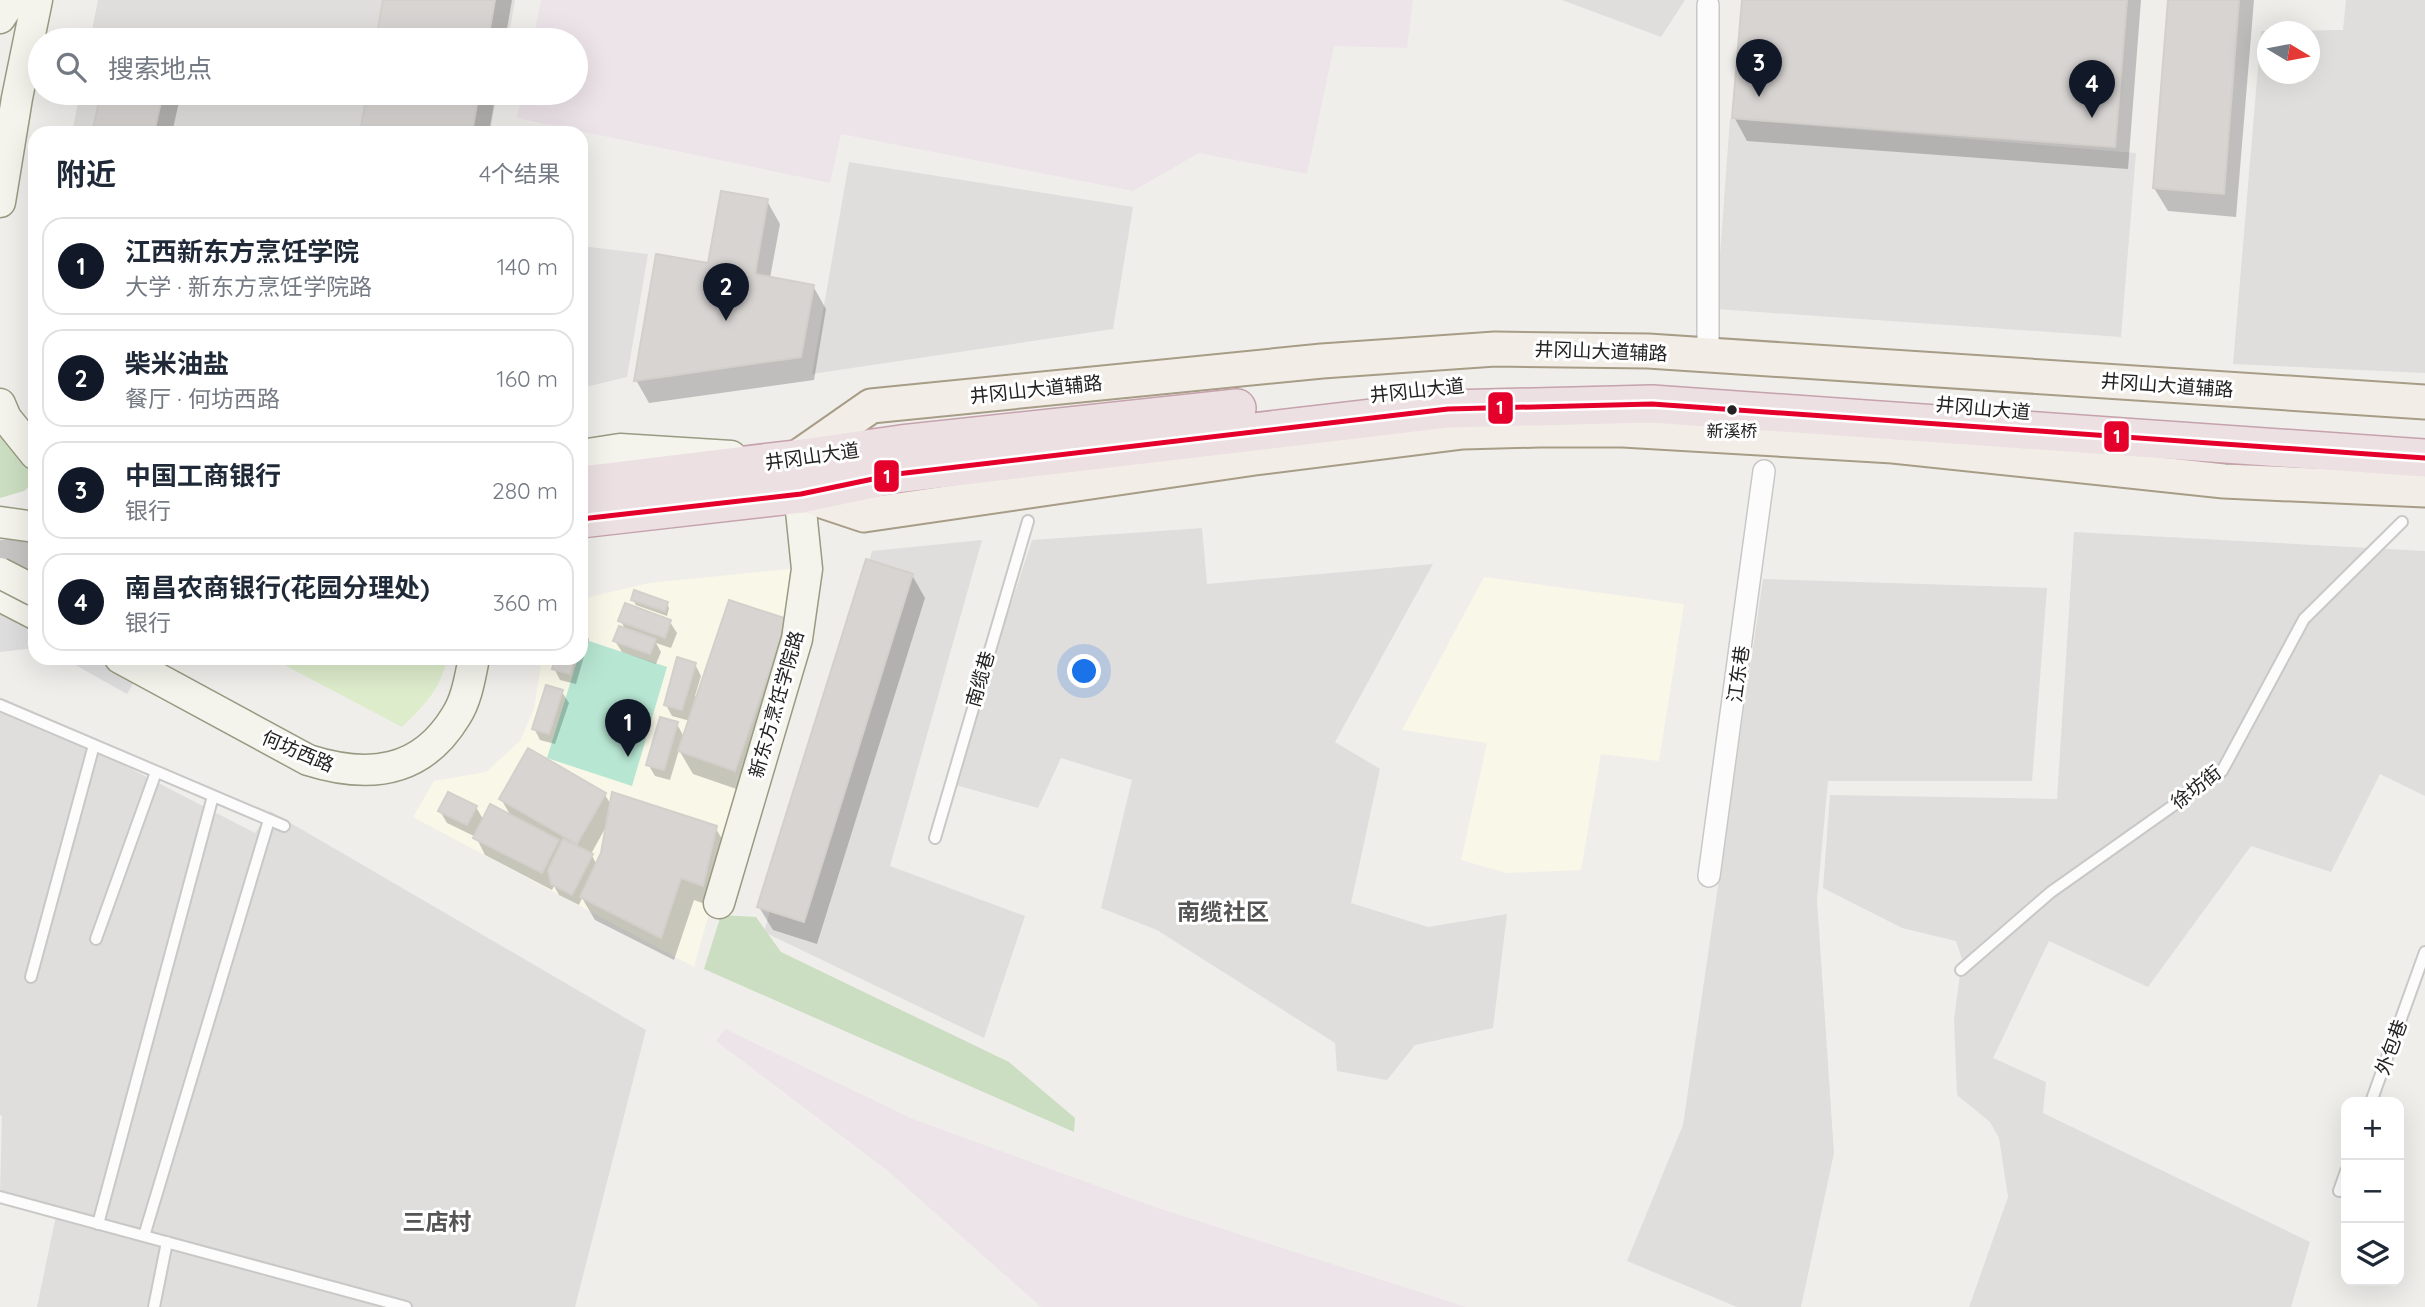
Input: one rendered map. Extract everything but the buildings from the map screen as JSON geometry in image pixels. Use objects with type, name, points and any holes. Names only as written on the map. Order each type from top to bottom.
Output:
[{"type":"highway","name":"井冈山大道","points":[[588,518],[650,513],[798,477],[901,444],[1461,384],[1654,381],[2179,423],[2425,439]]},
{"type":"highway","name":"井冈山大道","points":[[588,485],[897,474],[1448,409],[1652,404],[2425,458]]},
{"type":"main road","points":[[0,18],[12,0]]},
{"type":"main road","points":[[31,28],[37,0]]},
{"type":"main road","points":[[0,202],[28,44]]},
{"type":"main road","name":"井冈山大道辅路","points":[[798,477],[871,406],[1322,361],[1495,349],[1594,349],[1708,355],[2425,402]]},
{"type":"main road","points":[[0,404],[6,418],[28,445]]},
{"type":"main road","points":[[588,454],[620,449],[798,477],[864,515],[1255,458],[1462,432],[1539,430],[1623,430],[1893,446],[2224,481],[2425,490]]},
{"type":"main road","name":"新东方烹饪学院路","points":[[719,903],[797,639],[807,569],[798,477]]},
{"type":"main road","points":[[588,534],[650,513]]},
{"type":"main road","points":[[0,522],[28,526]]},
{"type":"main road","points":[[0,573],[28,587]]},
{"type":"main road","points":[[0,596],[28,610]]},
{"type":"main road","name":"何坊西路","points":[[133,665],[308,760],[348,771],[374,762]]},
{"type":"main road","name":"何坊西路","points":[[171,665],[278,725],[322,746],[374,762],[401,764],[420,744],[457,715],[468,687],[473,665]]},
{"type":"main road","name":"何坊西路","points":[[420,744],[441,709],[455,665]]},
{"type":"street","points":[[1708,5],[1708,355]]},
{"type":"street","name":"江东巷","points":[[1709,876],[1765,471]]},
{"type":"lane","name":"南缆巷","points":[[934,838],[1028,521]]},
{"type":"lane","name":"徐坊街","points":[[1961,970],[2051,892],[2222,771],[2304,619],[2402,522]]},
{"type":"lane","points":[[0,705],[284,826]]},
{"type":"lane","points":[[31,977],[94,745]]},
{"type":"lane","points":[[96,939],[156,772]]},
{"type":"lane","points":[[98,1224],[213,796]]},
{"type":"lane","points":[[144,1236],[269,820]]},
{"type":"lane","name":"外包巷","points":[[2373,1097],[2425,952]]},
{"type":"lane","points":[[2339,1191],[2341,1185]]},
{"type":"lane","points":[[0,1197],[406,1307]]},
{"type":"lane","points":[[154,1307],[167,1242]]},
{"type":"shaded area","points":[[98,0],[515,0],[510,28],[92,28]]},
{"type":"shaded area","points":[[541,0],[1413,0],[1407,48],[1334,46],[1307,174],[1199,153],[1133,191],[841,134],[830,183],[588,133],[588,126],[556,126],[517,118],[520,105],[588,105],[588,28],[535,28]]},
{"type":"shaded area","points":[[1562,0],[1685,0],[1661,37]]},
{"type":"shaded area","points":[[2346,0],[2425,0],[2425,373],[2233,364],[2257,79],[2257,84],[2320,84],[2320,30],[2343,30]]},
{"type":"shaded area","points":[[78,105],[495,105],[491,126],[73,126]]},
{"type":"shaded area","points":[[1730,119],[2136,153],[2121,337],[1716,309]]},
{"type":"shaded area","points":[[849,162],[1133,207],[1113,329],[812,374]]},
{"type":"shaded area","points":[[588,247],[648,254],[627,377],[588,386]]},
{"type":"shaded area","points":[[1202,528],[1207,584],[1433,564],[1335,742],[1380,769],[1351,903],[1428,927],[1507,914],[1493,1028],[1415,1045],[1387,1080],[1337,1071],[1335,1043],[1157,930],[1101,908],[1132,780],[1061,758],[1038,808],[952,784],[1032,540]]},
{"type":"shaded area","points":[[2074,532],[2425,551],[2425,796],[2380,774],[2331,872],[2251,846],[2148,987],[2049,941],[1993,1058],[2046,1082],[2043,1113],[2310,1242],[2291,1307],[1969,1307],[2008,1197],[1999,1138],[1990,1122],[1957,1095],[1954,1020],[1962,959],[1956,941],[1902,928],[1823,888],[1830,795],[2057,799]]},
{"type":"shaded area","points":[[982,540],[890,866],[1025,916],[984,1038],[764,932],[872,551]]},
{"type":"shaded area","points":[[800,568],[791,621],[694,967],[413,817],[434,781],[486,772],[520,741],[534,709],[541,665],[588,665],[588,597],[649,583]]},
{"type":"shaded area","points":[[1484,577],[1684,604],[1659,761],[1601,754],[1581,870],[1507,873],[1461,860],[1487,743],[1402,730]]},
{"type":"shaded area","points":[[1763,579],[2047,588],[2032,781],[1828,781],[1817,900],[1834,1153],[1801,1307],[1737,1307],[1627,1261],[1683,1125]]},
{"type":"shaded area","points":[[0,701],[255,833],[270,811],[646,1030],[575,1307],[37,1307],[57,1211],[0,1195]]},
{"type":"shaded area","points":[[725,1029],[913,1119],[1158,1208],[1466,1307],[1041,1307],[888,1171],[716,1041]]},
{"type":"green space","points":[[0,436],[28,460],[28,488],[0,498]]},
{"type":"green space","points":[[588,641],[667,667],[632,786],[547,758],[576,665],[588,665]]},
{"type":"green space","points":[[284,665],[445,665],[436,688],[402,727]]},
{"type":"green space","points":[[721,915],[756,917],[781,952],[1009,1062],[1075,1118],[1074,1132],[704,969]]},
{"type":"pier","points":[[0,539],[28,555],[28,649],[0,652]]},
{"type":"pier","points":[[75,665],[144,665],[127,694]]},
{"type":"tunnel","points":[[0,559],[28,555]]},
{"type":"transit line","name":"1","points":[[588,518],[801,494],[897,474],[1448,409],[1652,404],[2425,458]]},
{"type":"place","name":"中国工商银行","points":[[1759,97]]},
{"type":"place","name":"南昌农商银行(花园分理处)","points":[[2092,118]]},
{"type":"place","name":"柴米油盐","points":[[726,321]]},
{"type":"place","name":"新溪桥","points":[[1732,410]]},
{"type":"place","name":"江西新东方烹饪学院","points":[[628,757]]},
{"type":"district","name":"南缆社区","points":[[1223,912]]},
{"type":"district","name":"三店村","points":[[437,1222]]}]
